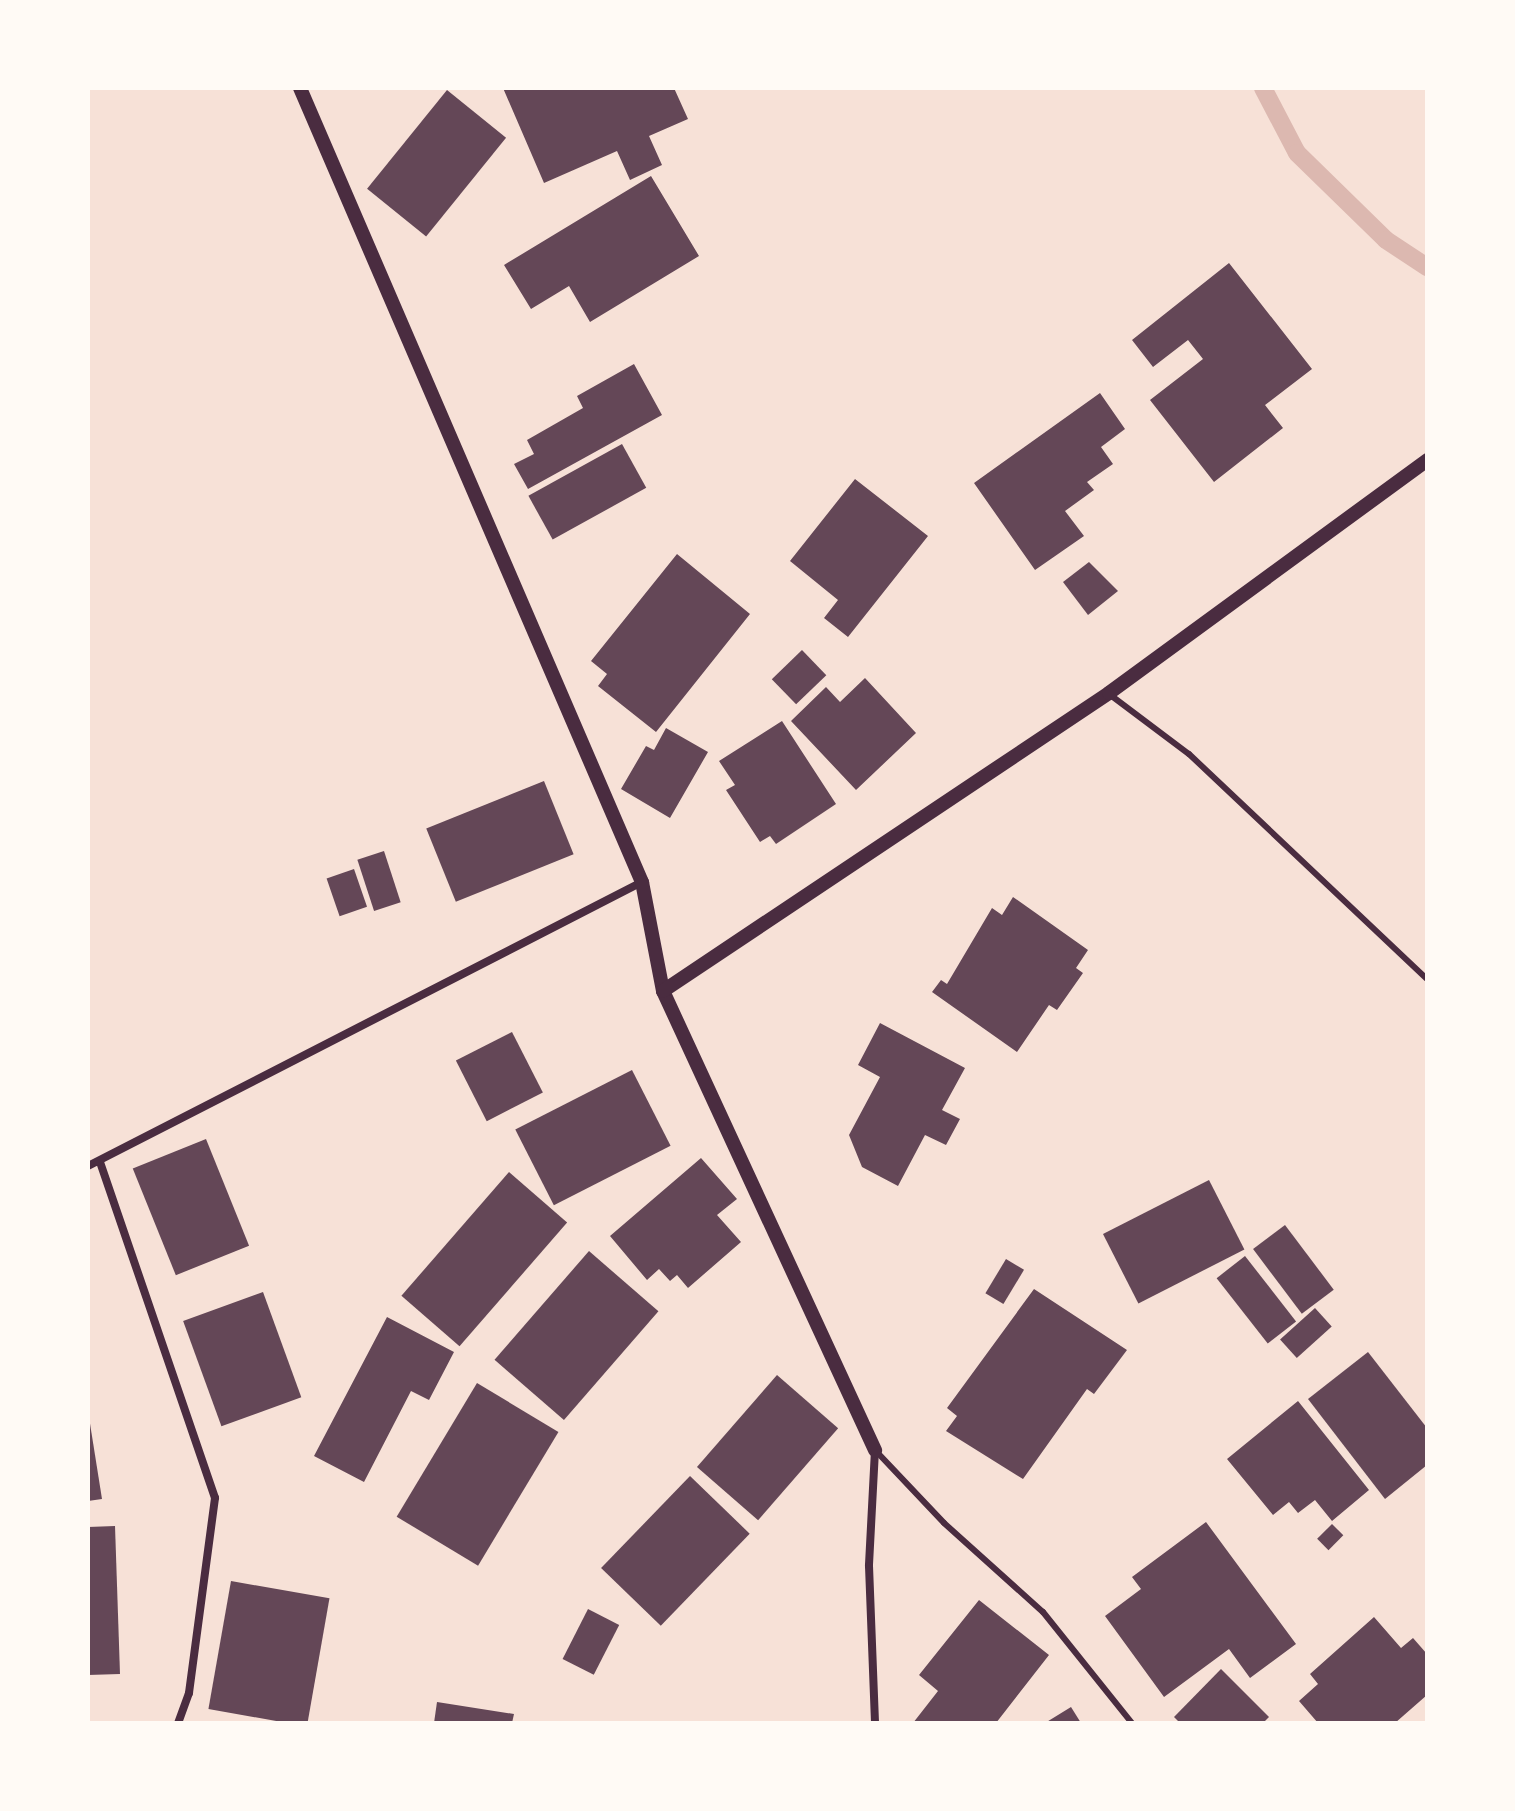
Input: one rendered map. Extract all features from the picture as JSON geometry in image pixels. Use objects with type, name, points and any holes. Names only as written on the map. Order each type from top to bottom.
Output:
[{"type":"street","points":[[300,88],[642,882],[663,991],[875,1450],[869,1566],[875,1723]]},
{"type":"street","points":[[663,991],[1109,693],[1427,460]]},
{"type":"street","points":[[88,1166],[642,882]]},
{"type":"street","points":[[100,1162],[215,1498],[189,1693],[178,1723]]},
{"type":"lane","points":[[1109,693],[1189,754],[1427,979]]},
{"type":"lane","points":[[875,1450],[944,1523],[1043,1612],[1132,1723]]},
{"type":"building","points":[[503,88],[674,88],[688,119],[649,136],[662,165],[630,180],[617,151],[544,183]]},
{"type":"building","points":[[447,90],[506,138],[426,237],[367,189]]},
{"type":"building","points":[[651,176],[699,256],[590,322],[569,286],[531,309],[504,265]]},
{"type":"building","points":[[1229,263],[1312,369],[1265,405],[1283,428],[1214,482],[1150,400],[1203,359],[1188,340],[1153,367],[1132,340]]},
{"type":"building","points":[[634,364],[662,415],[528,489],[514,464],[534,454],[527,440],[583,408],[577,396]]},
{"type":"building","points":[[1100,393],[1125,429],[1101,447],[1113,464],[1087,482],[1094,490],[1065,511],[1084,536],[1035,570],[974,483]]},
{"type":"building","points":[[622,444],[646,488],[553,540],[528,496]]},
{"type":"building","points":[[855,479],[928,536],[848,637],[824,618],[838,600],[790,561]]},
{"type":"building","points":[[677,554],[750,614],[656,732],[598,686],[607,674],[591,661]]},
{"type":"building","points":[[1089,562],[1118,591],[1088,615],[1063,582]]},
{"type":"building","points":[[802,650],[826,675],[796,704],[772,679]]},
{"type":"building","points":[[865,678],[916,733],[856,790],[791,721],[826,687],[840,702]]},
{"type":"building","points":[[782,721],[836,804],[776,844],[770,836],[760,842],[726,790],[735,785],[719,761]]},
{"type":"building","points":[[666,728],[708,752],[670,818],[621,789],[646,746],[654,750]]},
{"type":"building","points":[[544,781],[574,854],[456,902],[426,829]]},
{"type":"building","points":[[384,851],[401,902],[374,911],[357,860]]},
{"type":"building","points":[[354,869],[367,907],[340,916],[327,878]]},
{"type":"building","points":[[1013,897],[1088,950],[1076,968],[1083,973],[1057,1010],[1049,1005],[1017,1052],[932,992],[941,980],[947,984],[992,908],[1002,915]]},
{"type":"building","points":[[880,1023],[965,1068],[942,1110],[960,1119],[946,1145],[925,1135],[898,1186],[862,1167],[849,1135],[880,1077],[858,1065]]},
{"type":"building","points":[[512,1032],[543,1093],[487,1121],[456,1061]]},
{"type":"building","points":[[632,1070],[671,1146],[554,1205],[515,1129]]},
{"type":"building","points":[[206,1139],[249,1246],[176,1275],[133,1169]]},
{"type":"building","points":[[701,1158],[737,1199],[717,1215],[741,1242],[688,1288],[677,1275],[670,1281],[659,1269],[647,1280],[610,1236]]},
{"type":"building","points":[[509,1172],[567,1223],[460,1346],[401,1296]]},
{"type":"building","points":[[1209,1180],[1244,1249],[1138,1304],[1103,1234]]},
{"type":"building","points":[[1285,1225],[1334,1290],[1302,1314],[1253,1249]]},
{"type":"building","points":[[589,1251],[658,1311],[564,1420],[495,1360]]},
{"type":"building","points":[[1245,1256],[1296,1321],[1268,1344],[1217,1278]]},
{"type":"building","points":[[1006,1259],[1024,1270],[1003,1304],[985,1293]]},
{"type":"building","points":[[1034,1289],[1127,1350],[1094,1394],[1087,1389],[1023,1479],[946,1431],[957,1416],[947,1408]]},
{"type":"building","points":[[263,1292],[301,1397],[221,1426],[183,1321]]},
{"type":"building","points":[[1315,1308],[1332,1327],[1297,1358],[1280,1339]]},
{"type":"building","points":[[387,1317],[454,1352],[429,1400],[411,1391],[364,1482],[314,1456]]},
{"type":"building","points":[[1368,1352],[1427,1428],[1427,1465],[1385,1499],[1308,1399]]},
{"type":"building","points":[[777,1375],[838,1428],[758,1520],[697,1467]]},
{"type":"building","points":[[477,1383],[558,1432],[478,1566],[397,1517]]},
{"type":"building","points":[[1298,1401],[1369,1490],[1332,1521],[1315,1500],[1298,1513],[1289,1502],[1273,1515],[1227,1459]]},
{"type":"building","points":[[88,1411],[102,1499],[88,1501]]},
{"type":"building","points":[[690,1476],[750,1534],[661,1626],[601,1568]]},
{"type":"building","points":[[1206,1522],[1296,1644],[1250,1678],[1229,1649],[1164,1697],[1105,1616],[1141,1589],[1132,1577]]},
{"type":"building","points":[[1332,1524],[1343,1535],[1328,1550],[1317,1539]]},
{"type":"building","points":[[115,1526],[120,1674],[88,1675],[88,1527]]},
{"type":"building","points":[[231,1581],[329,1598],[308,1723],[288,1723],[208,1709]]},
{"type":"building","points":[[979,1600],[1049,1655],[996,1723],[913,1723],[938,1691],[919,1675]]},
{"type":"building","points":[[588,1609],[619,1625],[594,1675],[563,1659]]},
{"type":"building","points":[[1374,1617],[1401,1648],[1413,1638],[1427,1654],[1427,1695],[1395,1723],[1318,1723],[1299,1701],[1318,1684],[1310,1674]]},
{"type":"building","points":[[1221,1669],[1269,1717],[1263,1723],[1180,1723],[1174,1717]]},
{"type":"building","points":[[437,1702],[514,1714],[512,1723],[434,1723]]},
{"type":"building","points":[[1071,1707],[1081,1723],[1045,1723]]},
{"type":"waterway","points":[[1263,88],[1297,153],[1386,240],[1427,267]]}]
